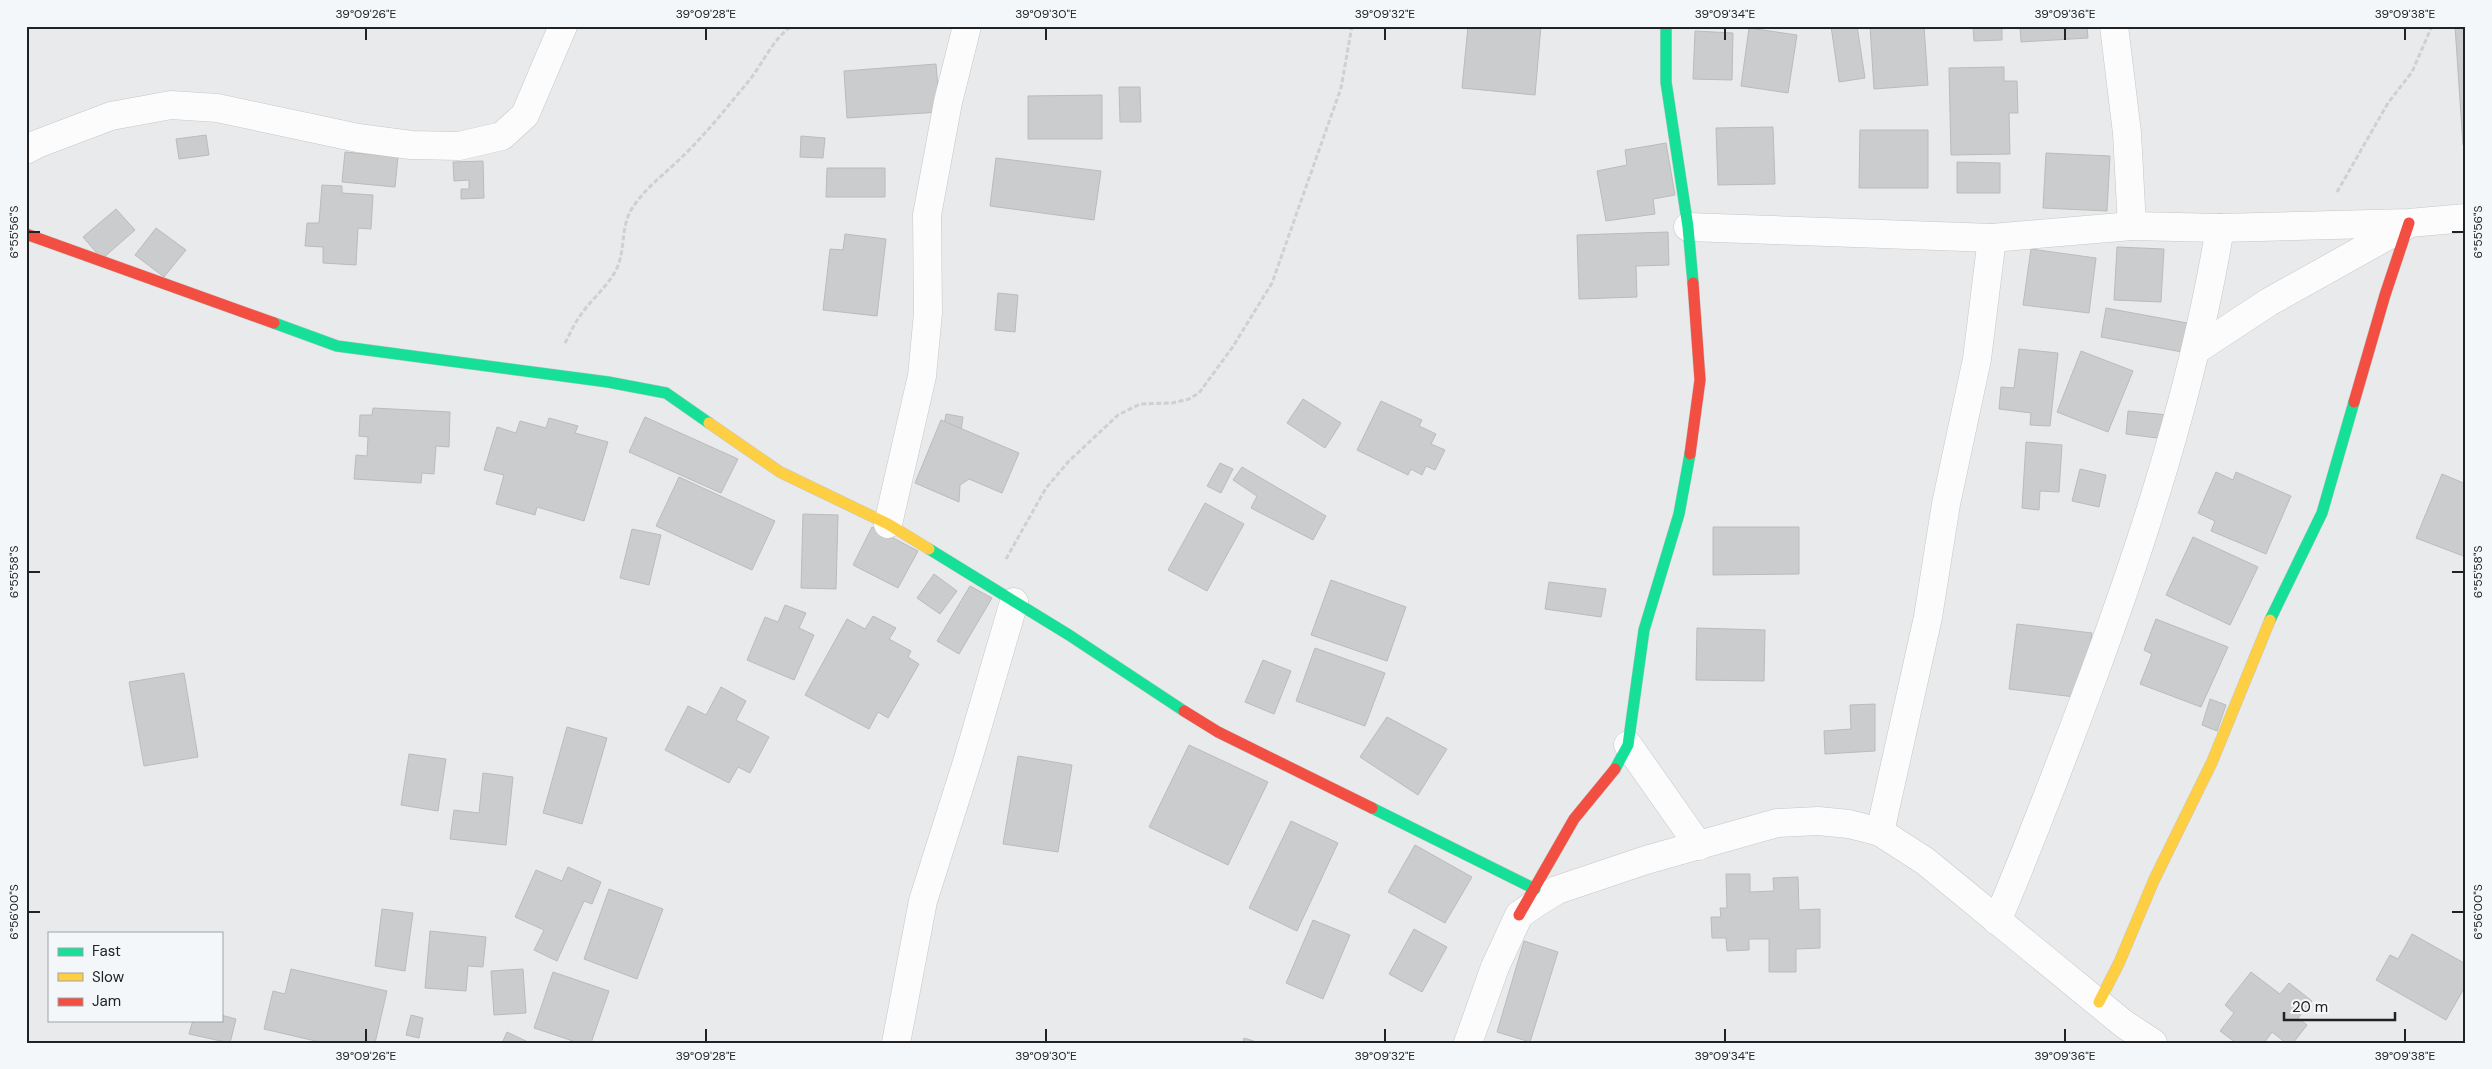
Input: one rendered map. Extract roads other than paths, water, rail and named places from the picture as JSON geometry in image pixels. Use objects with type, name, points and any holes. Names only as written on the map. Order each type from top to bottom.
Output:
[{"type":"street","points":[[26,150],[111,116],[172,105],[217,108],[358,138],[411,145],[459,146],[485,140],[502,136],[525,115],[562,26]]},
{"type":"street","points":[[888,524],[922,376],[928,313],[927,215],[948,102],[968,26]]},
{"type":"street","points":[[1468,1043],[1495,967],[1519,916],[1574,819],[1618,765],[1628,745],[1644,630],[1679,514],[1700,380],[1699,344],[1688,227],[1666,82],[1666,26]]},
{"type":"street","points":[[2114,26],[2127,133],[2132,226]]},
{"type":"street","points":[[1688,227],[1992,238],[2132,226],[2220,228],[2317,226],[2409,223],[2466,218]]},
{"type":"street","points":[[2196,350],[2269,302],[2409,223]]},
{"type":"street","points":[[2098,1002],[2119,963],[2154,880],[2212,762],[2272,616],[2322,513],[2385,295],[2409,223]]},
{"type":"street","points":[[1997,921],[2027,851],[2112,624],[2168,456],[2196,350],[2220,228]]},
{"type":"street","points":[[26,234],[337,346],[548,374],[666,394],[780,472],[888,524],[1069,635],[1145,687],[1218,732],[1535,889]]},
{"type":"street","points":[[1880,832],[1928,617],[1946,504],[1977,359],[1992,238]]},
{"type":"street","points":[[896,1043],[923,901],[968,759],[1014,602]]},
{"type":"street","points":[[1628,745],[1698,846]]},
{"type":"street","points":[[1519,916],[1557,890],[1646,860],[1778,823],[1818,821],[1849,824],[1880,832],[1925,861],[2098,1002],[2121,1034],[2153,1043]]}]
